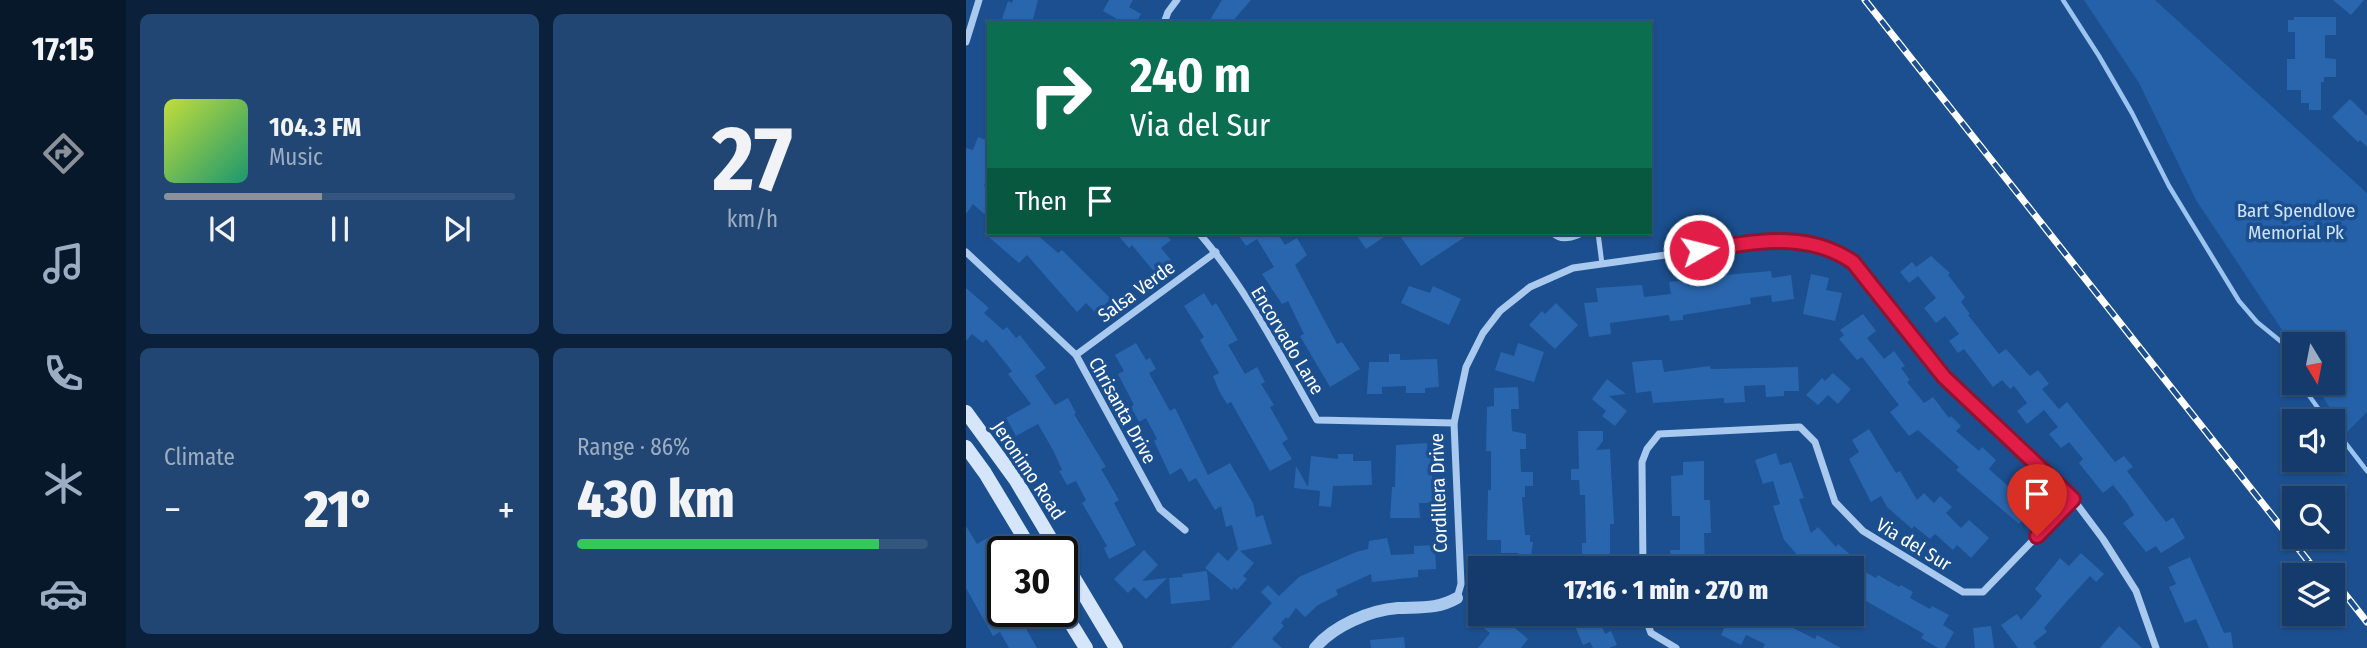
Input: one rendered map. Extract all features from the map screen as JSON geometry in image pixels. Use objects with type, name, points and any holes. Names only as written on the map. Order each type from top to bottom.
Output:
[{"type":"main road","name":"Jeronimo Road","points":[[966,412],[1015,479],[1049,536]]},
{"type":"main road","name":"Jeronimo Road","points":[[966,447],[998,492],[1023,536]]},
{"type":"main road","points":[[1078,587],[1116,648]]},
{"type":"main road","points":[[1073,627],[1086,648]]},
{"type":"street","points":[[966,42],[979,0]]},
{"type":"street","points":[[1165,21],[1177,0]]},
{"type":"street","name":"Encorvado Lane","points":[[1201,235],[1216,252],[1274,344],[1317,420],[1454,423]]},
{"type":"street","name":"Cordillera Drive","points":[[1315,648],[1321,641],[1360,617],[1395,608],[1441,607],[1458,598],[1461,584],[1454,423],[1466,367],[1483,333],[1500,311],[1530,287],[1573,268],[1772,240],[1834,249],[1853,262],[1944,377],[2073,499],[2103,539],[2136,591],[2156,648]]},
{"type":"street","name":"Chrisanta Drive","points":[[966,252],[1076,355],[1160,509],[1185,530]]},
{"type":"street","name":"Salsa Verde","points":[[1076,355],[1216,252]]},
{"type":"street","name":"Via del Sur","points":[[1643,556],[1643,455],[1659,434],[1800,426],[1815,442],[1835,502],[1863,531],[1964,592],[1983,592],[2073,499]]},
{"type":"street","points":[[1648,626],[1651,633],[1676,648]]},
{"type":"lane","points":[[1554,235],[1566,239],[1578,235]]},
{"type":"lane","points":[[1598,235],[1602,264]]},
{"type":"green space","name":"Bart Spendlove Memorial Pk","points":[[2084,0],[2155,0],[2367,193],[2367,412],[2345,434],[2345,409],[2330,409],[2323,396],[2345,396],[2345,332],[2283,332],[2196,200],[2139,83]]},
{"type":"building","points":[[1013,0],[1038,0],[1033,21],[1002,19],[1008,1],[1012,3]]},
{"type":"building","points":[[1109,0],[1133,0],[1129,7],[1141,14],[1137,21],[1120,21],[1103,11]]},
{"type":"building","points":[[1222,0],[1251,0],[1233,21],[1209,21]]},
{"type":"building","points":[[2333,0],[2364,0],[2351,15]]},
{"type":"building","points":[[2294,17],[2336,17],[2336,35],[2325,35],[2325,58],[2336,59],[2336,77],[2324,77],[2324,82],[2321,82],[2321,110],[2309,110],[2309,103],[2301,103],[2301,90],[2287,90],[2287,59],[2295,59],[2295,32],[2288,32],[2288,20],[2294,20]]},
{"type":"building","points":[[2350,99],[2367,116],[2367,147],[2332,117]]},
{"type":"building","points":[[978,137],[987,140],[987,179],[984,186],[987,188],[987,216],[973,204],[966,214],[966,148],[973,150]]},
{"type":"building","points":[[984,233],[1037,235],[1058,253],[1062,250],[1111,299],[1096,313],[1086,303],[1077,312],[1027,255],[1019,263]]},
{"type":"building","points":[[1118,235],[1166,235],[1171,240],[1161,248],[1171,260],[1155,273],[1132,245],[1129,248]]},
{"type":"building","points":[[1238,235],[1278,235],[1285,245],[1297,238],[1307,255],[1295,265],[1337,344],[1342,342],[1360,369],[1330,387],[1300,336],[1304,334],[1288,301],[1282,304],[1262,274],[1274,267],[1257,239],[1246,246]]},
{"type":"building","points":[[1356,235],[1387,235],[1366,249]]},
{"type":"building","points":[[1399,235],[1468,235],[1421,266]]},
{"type":"building","points":[[1931,256],[1950,273],[1948,275],[1965,297],[1961,302],[1970,314],[1968,315],[1999,354],[2006,349],[2030,376],[2038,370],[2049,384],[2042,389],[2059,409],[2067,402],[2115,462],[2124,456],[2133,467],[2127,471],[2166,522],[2173,517],[2185,538],[2161,553],[2156,546],[2146,552],[2123,523],[2134,515],[2127,503],[2113,485],[2103,493],[2079,463],[2083,459],[2069,442],[2061,448],[2049,434],[2058,427],[2044,410],[2027,424],[2017,411],[2027,403],[2014,386],[2010,389],[2002,380],[1993,387],[1964,349],[1958,353],[1949,341],[1959,334],[1945,316],[1936,323],[1924,308],[1936,298],[1918,276],[1909,283],[1900,272],[1912,262],[1916,267]]},
{"type":"building","points":[[1771,271],[1772,278],[1791,275],[1794,299],[1772,302],[1771,295],[1750,298],[1751,304],[1683,315],[1683,320],[1670,321],[1669,315],[1610,323],[1611,334],[1589,337],[1584,303],[1598,302],[1596,288],[1642,285],[1644,297],[1671,294],[1669,282],[1687,280],[1688,286],[1714,282],[1713,276]]},
{"type":"building","points":[[1811,274],[1829,278],[1826,290],[1842,293],[1835,321],[1803,314]]},
{"type":"building","points":[[1409,286],[1430,293],[1433,286],[1461,299],[1449,325],[1401,303]]},
{"type":"building","points":[[966,288],[989,308],[984,313],[1003,330],[1007,327],[1016,338],[1020,335],[1046,368],[1035,376],[1055,405],[1068,398],[1076,413],[1074,414],[1106,467],[1101,469],[1119,500],[1114,503],[1136,545],[1109,559],[1104,548],[1107,546],[1082,503],[1086,500],[1076,481],[1067,485],[1059,471],[1062,470],[1054,452],[1038,424],[1016,436],[1006,418],[1031,404],[1008,374],[1012,371],[986,339],[983,343],[972,334],[966,341]]},
{"type":"building","points":[[1204,293],[1212,306],[1216,303],[1238,340],[1228,345],[1245,374],[1257,367],[1265,382],[1261,384],[1274,405],[1270,407],[1288,439],[1282,443],[1292,459],[1270,471],[1231,402],[1227,404],[1219,391],[1213,376],[1219,373],[1200,340],[1204,337],[1184,306]]},
{"type":"building","points":[[1556,303],[1578,325],[1555,349],[1529,325],[1542,311],[1545,314]]},
{"type":"building","points":[[1863,314],[1876,331],[1867,338],[1884,359],[1894,351],[1905,366],[1901,368],[1910,380],[1907,382],[1924,403],[1933,397],[1949,418],[1951,416],[1961,426],[1956,431],[1979,451],[1982,447],[1996,460],[1989,469],[2008,486],[2016,477],[2030,490],[2022,500],[2032,509],[2019,524],[1956,470],[1959,467],[1918,430],[1909,436],[1890,412],[1899,405],[1862,357],[1857,360],[1839,339],[1844,335],[1840,330]]},
{"type":"building","points":[[1136,343],[1146,360],[1150,358],[1156,369],[1149,373],[1170,411],[1175,408],[1208,475],[1230,463],[1253,503],[1256,517],[1263,515],[1272,544],[1240,551],[1254,563],[1243,576],[1247,579],[1237,590],[1234,587],[1232,590],[1205,568],[1218,552],[1228,561],[1238,549],[1232,525],[1226,527],[1221,506],[1215,510],[1196,478],[1189,482],[1181,468],[1170,475],[1146,418],[1139,422],[1131,407],[1134,405],[1118,374],[1124,371],[1115,355]]},
{"type":"building","points":[[1518,343],[1544,352],[1534,382],[1495,370],[1501,352],[1514,356]]},
{"type":"building","points":[[1389,354],[1400,354],[1400,360],[1437,359],[1439,387],[1425,388],[1425,393],[1406,393],[1406,386],[1382,387],[1382,394],[1367,394],[1369,362],[1389,362]]},
{"type":"building","points":[[1662,360],[1664,372],[1710,366],[1711,369],[1798,367],[1799,391],[1784,391],[1784,396],[1766,397],[1765,385],[1744,386],[1745,402],[1724,403],[1724,398],[1653,403],[1651,391],[1636,393],[1632,362]]},
{"type":"building","points":[[1833,373],[1851,389],[1838,404],[1828,395],[1818,405],[1806,395],[1822,378],[1825,381]]},
{"type":"building","points":[[1607,379],[1626,394],[1609,396],[1627,411],[1615,426],[1602,416],[1606,411],[1592,399]]},
{"type":"building","points":[[1518,387],[1519,409],[1511,409],[1512,431],[1526,434],[1526,449],[1520,449],[1521,472],[1533,472],[1533,486],[1525,486],[1525,497],[1522,497],[1525,535],[1530,535],[1530,542],[1533,542],[1531,556],[1501,553],[1501,540],[1487,540],[1491,451],[1486,451],[1487,407],[1494,406],[1494,388]]},
{"type":"building","points":[[1869,429],[1896,473],[1900,471],[1917,500],[1924,493],[1934,503],[1940,496],[1952,507],[1946,513],[1961,528],[1969,520],[1989,538],[1971,558],[1957,545],[1953,550],[1935,534],[1930,539],[1914,526],[1912,529],[1887,507],[1881,496],[1871,502],[1849,459],[1859,452],[1852,440]]},
{"type":"building","points":[[1578,431],[1603,431],[1603,441],[1596,450],[1610,449],[1614,524],[1610,524],[1610,556],[1582,556],[1582,543],[1586,543],[1585,495],[1580,495],[1579,480],[1571,480],[1571,469],[1579,469]]},
{"type":"building","points":[[1427,443],[1427,458],[1432,458],[1432,503],[1419,503],[1420,518],[1390,518],[1392,487],[1395,487],[1396,445]]},
{"type":"building","points":[[1776,453],[1780,465],[1791,462],[1804,498],[1799,499],[1811,533],[1818,527],[1836,547],[1838,544],[1852,556],[1798,556],[1784,540],[1773,506],[1780,504],[1773,481],[1763,484],[1755,460]]},
{"type":"building","points":[[1338,454],[1353,454],[1353,461],[1371,461],[1372,485],[1333,486],[1331,507],[1319,506],[1320,491],[1294,488],[1296,466],[1308,487],[1311,456],[1338,459]]},
{"type":"building","points":[[1704,461],[1704,500],[1710,500],[1711,533],[1704,533],[1705,556],[1670,556],[1670,550],[1680,550],[1680,516],[1672,516],[1671,476],[1683,475],[1683,462]]},
{"type":"building","points":[[966,526],[977,544],[987,538],[987,625],[966,588]]},
{"type":"building","points":[[1387,538],[1391,555],[1414,554],[1414,546],[1435,545],[1436,569],[1418,570],[1418,577],[1372,582],[1371,574],[1336,590],[1338,595],[1318,605],[1305,617],[1296,608],[1288,619],[1286,617],[1281,623],[1284,626],[1272,639],[1282,648],[1231,648],[1272,603],[1261,592],[1268,585],[1279,596],[1299,577],[1368,549],[1369,541]]},
{"type":"building","points":[[1144,550],[1158,565],[1142,581],[1167,578],[1146,599],[1134,587],[1128,593],[1114,579]]},
{"type":"building","points":[[2081,553],[2104,574],[2096,582],[2090,576],[2068,600],[2044,628],[2047,632],[2033,643],[2037,648],[2018,648],[2001,625],[2017,614],[2021,620],[2042,596],[2035,589],[2060,558],[2069,566]]},
{"type":"building","points":[[2190,557],[2224,633],[2231,632],[2233,648],[2209,648],[2196,619],[2185,623],[2169,587],[2176,584],[2168,567]]},
{"type":"building","points":[[1207,571],[1210,600],[1171,604],[1169,578]]},
{"type":"building","points":[[1864,572],[1876,578],[1878,575],[1899,587],[1901,585],[1913,592],[1910,598],[1949,615],[1943,625],[1954,632],[1945,648],[1938,648],[1921,638],[1924,634],[1864,600]]},
{"type":"building","points":[[1481,626],[1512,626],[1528,639],[1521,648],[1478,648],[1490,633]]},
{"type":"building","points":[[1575,626],[1602,626],[1605,634],[1611,631],[1617,645],[1593,648],[1590,642],[1583,645]]},
{"type":"building","points":[[1725,626],[1789,626],[1815,639],[1817,635],[1841,648],[1763,648],[1765,644],[1746,635],[1741,645],[1721,635]]},
{"type":"building","points":[[1991,626],[1994,648],[1975,648],[1973,628]]},
{"type":"building","points":[[2119,626],[2142,648],[2100,648]]},
{"type":"building","points":[[988,627],[1025,627],[1037,648],[1009,648],[1000,632],[993,636]]},
{"type":"building","points":[[1404,637],[1405,648],[1371,648],[1370,640]]},
{"type":"waterway","points":[[2063,0],[2099,56],[2169,186],[2239,301],[2257,322],[2282,342]]},
{"type":"waterway","points":[[2309,396],[2319,409]]},
{"type":"waterway","points":[[2345,443],[2367,471]]},
{"type":"railway","points":[[1865,0],[2310,563]]},
{"type":"railway","points":[[2345,594],[2367,622]]},
{"type":"route","points":[[1699,250],[1772,240],[1789,241],[1834,249],[1853,262],[1944,377],[2073,499],[2037,536]]}]
